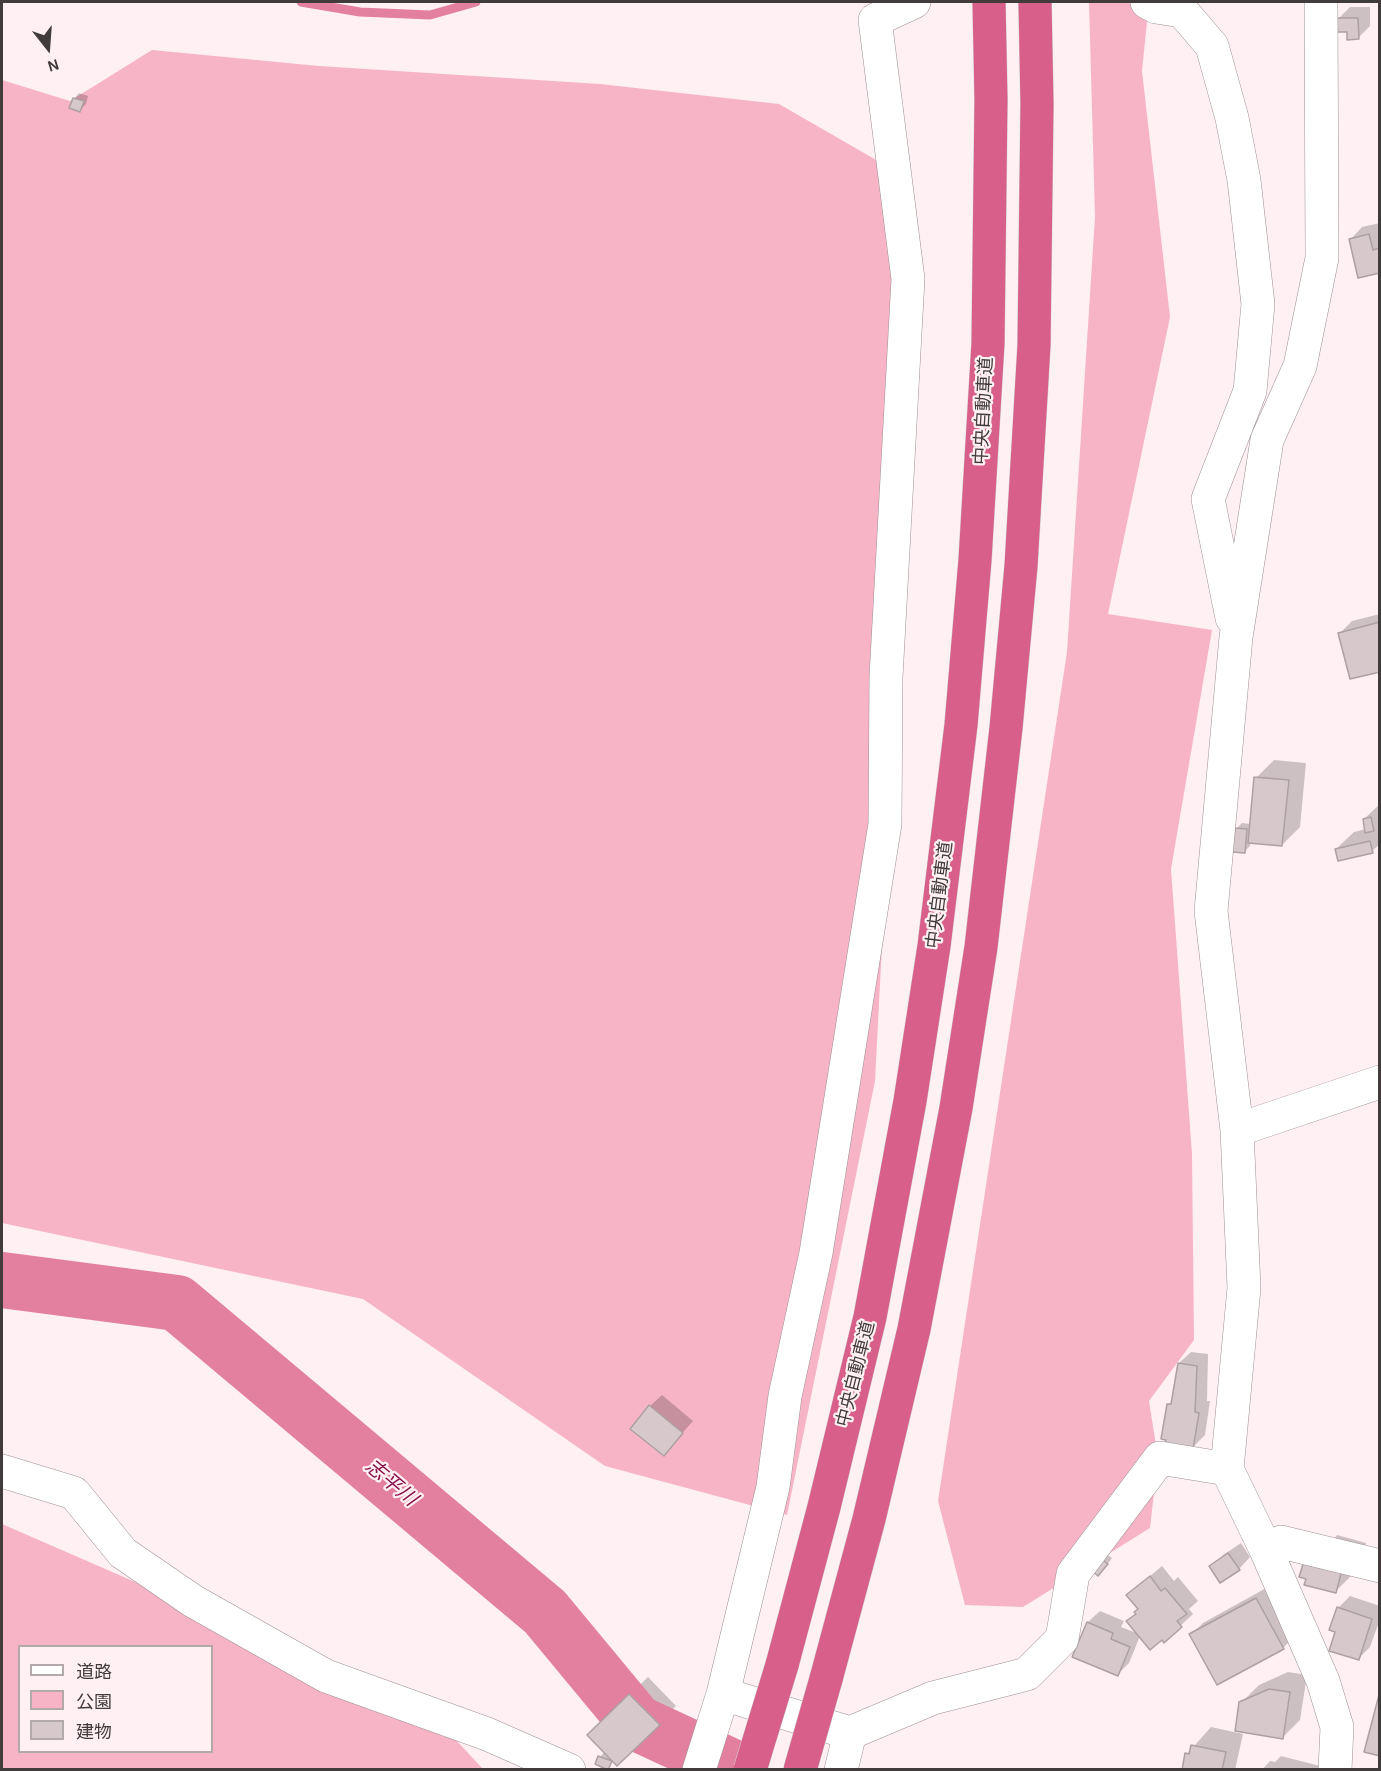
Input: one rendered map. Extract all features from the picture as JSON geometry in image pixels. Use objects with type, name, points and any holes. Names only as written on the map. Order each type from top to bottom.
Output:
[{"type":"highway","name":"中央自動車道","points":[[750,1770],[782,1665],[824,1507],[870,1317],[910,1101],[935,935],[961,725],[975,561],[988,343],[991,100],[989,2]]},
{"type":"highway","points":[[800,1770],[869,1519],[914,1329],[956,1108],[981,947],[1018,600],[1034,345],[1037,104],[1035,2]]},
{"type":"street","points":[[699,1770],[723,1694],[773,1487],[785,1396],[818,1242],[885,824],[886,677],[908,279],[875,20],[914,2]]},
{"type":"street","points":[[1146,2],[1156,7],[1182,11],[1212,46],[1232,118],[1245,180],[1258,304],[1250,391],[1208,499],[1236,637]]},
{"type":"street","points":[[1321,2],[1322,258],[1300,366],[1267,440],[1236,637],[1211,911],[1238,1130],[1244,1288],[1227,1469],[1266,1550],[1323,1681],[1336,1727],[1335,1770]]},
{"type":"street","points":[[1238,1130],[1380,1082]]},
{"type":"street","points":[[723,1694],[850,1733],[933,1698],[1027,1674],[1062,1639],[1073,1574],[1160,1458],[1227,1469]]},
{"type":"street","points":[[2,1472],[74,1493],[123,1553],[193,1601],[326,1676],[487,1734],[569,1770]]},
{"type":"street","points":[[1266,1550],[1281,1542],[1380,1566]]},
{"type":"street","points":[[841,1770],[850,1733]]},
{"type":"green space","points":[[1089,2],[1149,2],[1142,71],[1170,317],[1108,614],[1212,630],[1171,869],[1192,1154],[1194,1340],[1149,1401],[1158,1458],[1150,1528],[1023,1607],[965,1605],[938,1501],[1067,652],[1095,217]]},
{"type":"green space","points":[[152,50],[319,66],[600,84],[779,104],[911,180],[914,324],[875,1081],[787,1515],[605,1466],[363,1299],[2,1223],[2,80],[70,101]]},
{"type":"green space","points":[[2,1524],[427,1709],[483,1769],[2,1769]]},
{"type":"building","points":[[1336,18],[1358,18],[1359,39],[1347,40],[1347,32],[1337,32]]},
{"type":"building","points":[[73,98],[84,101],[80,112],[69,108]]},
{"type":"building","points":[[1369,234],[1373,250],[1380,248],[1380,273],[1358,278],[1349,239]]},
{"type":"building","points":[[1380,622],[1380,672],[1350,679],[1338,633]]},
{"type":"building","points":[[1254,777],[1289,780],[1282,846],[1248,843]]},
{"type":"building","points":[[1371,817],[1374,831],[1365,833],[1363,819]]},
{"type":"building","points":[[1235,828],[1247,829],[1245,853],[1232,852]]},
{"type":"building","points":[[1370,841],[1373,853],[1338,861],[1335,849]]},
{"type":"building","points":[[1178,1363],[1197,1366],[1195,1412],[1199,1413],[1193,1449],[1165,1445],[1166,1440],[1161,1439],[1167,1404],[1171,1404]]},
{"type":"building","points":[[649,1405],[683,1433],[664,1456],[630,1429]]},
{"type":"building","points":[[1228,1553],[1240,1570],[1220,1583],[1209,1566]]},
{"type":"building","points":[[1099,1557],[1108,1564],[1098,1576],[1090,1569]]},
{"type":"building","points":[[1304,1561],[1343,1566],[1336,1593],[1304,1585],[1306,1579],[1299,1577]]},
{"type":"building","points":[[1150,1576],[1161,1591],[1165,1588],[1187,1614],[1177,1621],[1182,1627],[1164,1643],[1162,1640],[1150,1650],[1126,1621],[1136,1614],[1134,1612],[1138,1609],[1126,1595]]},
{"type":"building","points":[[1256,1598],[1284,1649],[1217,1685],[1189,1634]]},
{"type":"building","points":[[1337,1607],[1372,1619],[1359,1660],[1329,1651],[1335,1632],[1329,1630]]},
{"type":"building","points":[[1087,1622],[1113,1633],[1111,1639],[1130,1647],[1118,1676],[1072,1657]]},
{"type":"building","points":[[1269,1689],[1290,1692],[1283,1739],[1235,1731],[1239,1702]]},
{"type":"building","points":[[1380,1691],[1380,1756],[1364,1752]]},
{"type":"building","points":[[629,1694],[660,1725],[617,1766],[587,1735]]},
{"type":"building","points":[[1191,1745],[1226,1752],[1222,1770],[1182,1770],[1185,1753],[1189,1754]]},
{"type":"building","points":[[598,1756],[612,1761],[608,1770],[595,1764]]},
{"type":"waterway","points":[[301,2],[360,12],[430,15],[476,2]]},
{"type":"waterway","name":"志平川","points":[[2,1280],[177,1303],[545,1612],[637,1723],[738,1770]]}]
